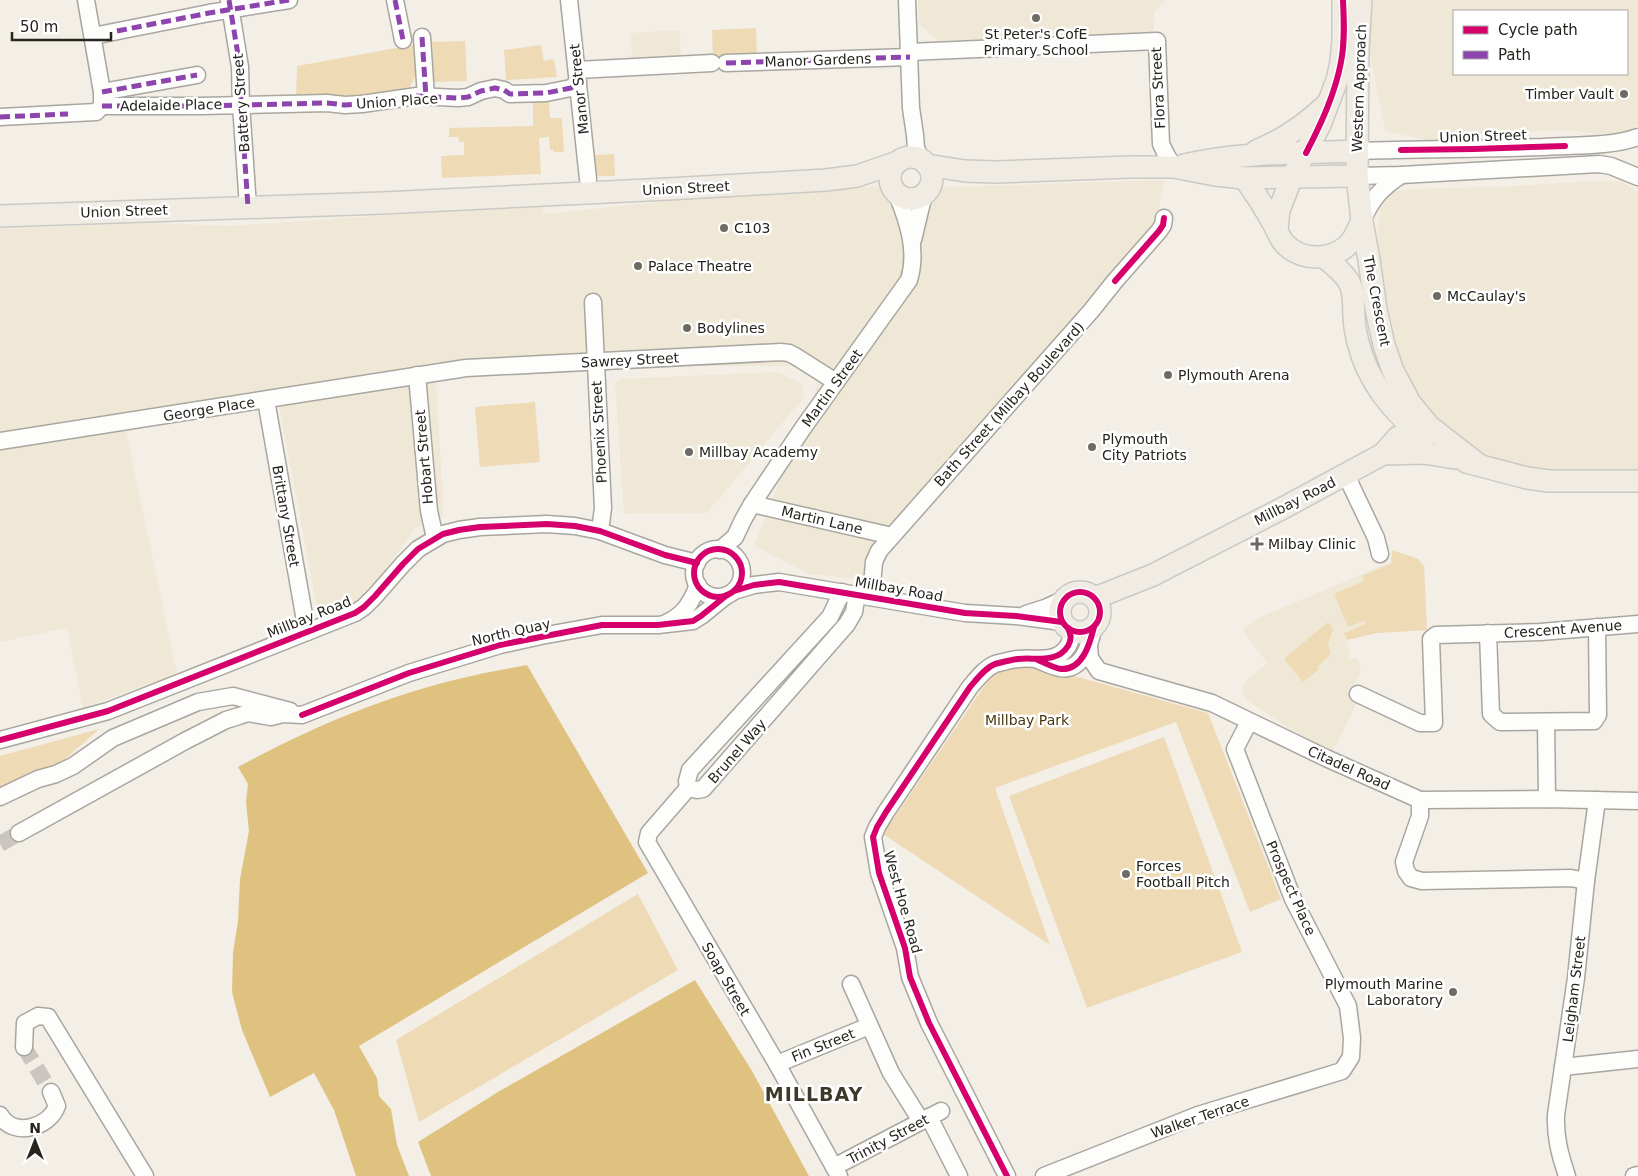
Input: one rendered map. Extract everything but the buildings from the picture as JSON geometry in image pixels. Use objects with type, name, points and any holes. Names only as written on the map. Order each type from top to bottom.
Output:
[{"type":"main road","name":"Western Approach","points":[[1292,177],[1320,125],[1330,101],[1341,62],[1343,0]]},
{"type":"main road","name":"Western Approach","points":[[1357,176],[1358,52],[1361,0]]},
{"type":"main road","points":[[1232,158],[1245,155],[1277,142],[1312,119],[1330,101]]},
{"type":"main road","name":"Union Street","points":[[1174,168],[1206,160],[1357,151]]},
{"type":"main road","points":[[912,161],[931,171],[933,179],[928,191],[919,198],[909,200],[895,192],[890,178],[893,168],[912,161]]},
{"type":"main road","name":"Union Street","points":[[0,216],[673,189],[835,179],[857,176],[912,161],[965,170],[996,172],[1100,167],[1174,168],[1244,178],[1357,176]]},
{"type":"main road","name":"Union Street","points":[[928,191],[996,172]]},
{"type":"main road","name":"The Crescent","points":[[1357,176],[1376,309],[1384,345],[1393,371],[1424,429],[1454,458],[1527,478],[1549,481],[1638,481]]},
{"type":"main road","points":[[1277,230],[1279,210],[1292,177]]},
{"type":"main road","points":[[1244,178],[1258,197],[1284,244],[1296,252],[1325,258]]},
{"type":"main road","name":"Union Street","points":[[835,179],[895,192]]},
{"type":"main road","name":"The Crescent","points":[[1362,221],[1353,240],[1341,251],[1325,258],[1340,270],[1354,294],[1354,317],[1364,361],[1386,400],[1399,415],[1424,429],[1479,466]]},
{"type":"main road","points":[[1399,415],[1398,437],[1424,429]]},
{"type":"main road","name":"Millbay Road","points":[[1095,598],[1153,574],[1346,475],[1383,454],[1398,437]]},
{"type":"main road","name":"Millbay Road","points":[[1383,454],[1424,453],[1454,458]]},
{"type":"main road","name":"Millbay Road","points":[[1093,632],[1153,574]]},
{"type":"main road","points":[[1083,592],[1095,598],[1099,605],[1100,613],[1093,632],[1074,632],[1065,625],[1060,612],[1065,599],[1070,595],[1083,592]]},
{"type":"street","name":"Adelaide Place","points":[[0,117],[96,112],[102,99],[86,0]]},
{"type":"street","points":[[93,36],[209,13],[230,5],[260,5],[289,0]]},
{"type":"street","points":[[395,0],[403,40]]},
{"type":"street","name":"Manor Street","points":[[569,0],[588,179]]},
{"type":"street","points":[[907,0],[911,108],[905,148],[912,161]]},
{"type":"street","name":"Battery Street","points":[[230,5],[240,67],[248,207]]},
{"type":"street","points":[[422,37],[426,97]]},
{"type":"street","name":"Flora Street","points":[[910,54],[1157,42],[1161,144],[1174,168]]},
{"type":"street","name":"Manor Gardens","points":[[577,76],[719,63],[910,54]]},
{"type":"street","points":[[102,99],[197,75]]},
{"type":"street","name":"Union Place","points":[[241,104],[327,103],[345,105],[417,96],[458,98],[468,97],[494,88],[504,90],[510,94],[546,93],[571,88],[577,76]]},
{"type":"street","name":"Adelaide Place","points":[[102,99],[201,106],[241,104]]},
{"type":"street","name":"Union Street","points":[[1357,151],[1565,146],[1630,140],[1638,137]]},
{"type":"street","name":"Union Street","points":[[1357,176],[1599,164],[1611,166],[1638,178]]},
{"type":"street","points":[[1362,221],[1374,198],[1387,184],[1401,175]]},
{"type":"street","name":"Martin Street","points":[[912,245],[928,191]]},
{"type":"street","name":"Martin Street","points":[[720,550],[735,537],[752,504],[802,428],[909,280],[912,268],[912,245],[909,224],[895,192]]},
{"type":"street","name":"Bath Street (Milbay Boulevard)","points":[[856,594],[879,551],[1091,311],[1159,231],[1163,225],[1164,218]]},
{"type":"street","name":"Phoenix Street","points":[[593,302],[603,508],[600,531]]},
{"type":"street","name":"Sawrey Street","points":[[417,375],[466,368],[781,352],[795,356],[836,382]]},
{"type":"street","name":"George Place","points":[[0,441],[417,375]]},
{"type":"street","name":"Hobart Street","points":[[417,375],[429,511],[435,538]]},
{"type":"street","name":"Brittany Street","points":[[266,400],[307,632]]},
{"type":"street","points":[[1346,475],[1376,538],[1380,554]]},
{"type":"street","name":"Martin Lane","points":[[752,504],[892,536]]},
{"type":"street","name":"Millbay Road","points":[[0,740],[108,711],[355,613],[364,607],[418,549],[443,534],[480,528],[548,524],[575,526],[600,531],[664,555],[697,563]]},
{"type":"street","points":[[720,550],[733,554],[738,559],[742,573],[738,586],[730,593],[717,597],[708,595],[698,585],[695,578],[695,570],[697,563],[706,553],[720,550]]},
{"type":"street","name":"Millbay Road","points":[[738,559],[745,567],[755,573],[779,582],[965,613],[1016,616],[1065,625]]},
{"type":"street","name":"Millbay Road","points":[[730,593],[754,585],[779,582]]},
{"type":"street","points":[[662,624],[677,617],[689,605],[698,585]]},
{"type":"street","name":"North Quay","points":[[302,715],[409,673],[500,645],[602,624],[662,624],[693,621],[730,593]]},
{"type":"street","name":"Brunel Way","points":[[856,594],[854,612],[847,624],[703,790],[688,788],[686,781],[690,770],[830,618],[856,594]]},
{"type":"street","name":"Millbay Road","points":[[1016,616],[1045,608],[1065,599]]},
{"type":"street","name":"Crescent Avenue","points":[[1358,694],[1420,723],[1434,723],[1432,639],[1436,635],[1638,624]]},
{"type":"street","name":"West Hoe Road","points":[[1036,660],[1055,657],[1065,651],[1070,642],[1071,635],[1065,625]]},
{"type":"street","points":[[1488,633],[1491,714],[1500,722],[1594,721],[1598,714],[1597,627]]},
{"type":"street","name":"West Hoe Road","points":[[1007,1176],[929,1024],[910,977],[905,948],[879,873],[873,837],[877,826],[903,786],[970,687],[982,674],[992,666],[1020,658],[1036,660],[1061,668],[1073,666],[1084,656],[1093,632]]},
{"type":"street","name":"Citadel Road","points":[[1093,632],[1090,658],[1100,671],[1212,703],[1326,758],[1420,800],[1547,799],[1638,801]]},
{"type":"street","points":[[0,798],[38,779],[56,774],[73,766],[113,738],[198,702],[233,696],[302,715]]},
{"type":"street","points":[[19,833],[226,720],[248,714],[271,716],[282,714],[302,715]]},
{"type":"street","name":"Prospect Place","points":[[1249,722],[1235,749],[1293,899],[1348,1006],[1352,1038],[1351,1057]]},
{"type":"street","points":[[1546,722],[1547,799]]},
{"type":"street","name":"Soap Street","points":[[688,788],[649,833],[647,842],[777,1064],[836,1172]]},
{"type":"street","points":[[1420,800],[1420,816],[1404,862],[1406,871],[1411,878],[1422,881],[1571,878],[1586,881]]},
{"type":"street","name":"Leigham Street","points":[[1567,1176],[1559,1152],[1555,1130],[1556,1115],[1576,978],[1597,800]]},
{"type":"street","points":[[852,984],[891,1073],[930,1116],[959,1176]]},
{"type":"street","points":[[24,1047],[25,1024],[38,1016],[48,1017],[145,1176]]},
{"type":"street","name":"Fin Street","points":[[777,1064],[869,1026]]},
{"type":"street","name":"Walker Terrace","points":[[1044,1176],[1198,1115],[1342,1072],[1351,1057]]},
{"type":"street","points":[[1563,1067],[1638,1059]]},
{"type":"street","points":[[0,1115],[3,1120],[18,1129],[33,1127],[43,1123],[54,1115],[57,1106],[51,1092]]},
{"type":"street","name":"Trinity Street","points":[[836,1172],[930,1116]]},
{"type":"shaded area","name":"St Peter's CofE Primary School","points":[[918,0],[1166,0],[1154,12],[1154,32],[938,41],[919,24]]},
{"type":"shaded area","points":[[1369,0],[1638,0],[1638,125],[1628,132],[1596,134],[1571,130],[1488,133],[1454,135],[1440,140],[1427,140],[1385,130],[1369,49]]},
{"type":"shaded area","points":[[680,30],[681,58],[633,63],[630,33]]},
{"type":"shaded area","points":[[1164,180],[1155,230],[1098,286],[865,580],[809,574],[754,546],[818,383],[798,366],[621,366],[436,380],[444,516],[415,529],[358,606],[319,618],[279,406],[255,406],[126,431],[177,674],[83,708],[67,628],[0,642],[0,229],[158,223],[227,226],[542,206],[544,214],[811,186],[952,187]]},
{"type":"shaded area","points":[[1622,181],[1638,193],[1638,474],[1508,469],[1452,440],[1401,386],[1384,332],[1377,237],[1380,206],[1390,192],[1412,189]]},
{"type":"shaded area","name":"Millbay Academy","points":[[778,372],[801,383],[805,396],[707,513],[624,514],[615,383],[619,379]]},
{"type":"shaded area","points":[[1392,550],[1418,559],[1424,566],[1427,630],[1377,633],[1347,640],[1350,659],[1357,658],[1361,670],[1351,693],[1359,698],[1333,752],[1289,728],[1246,700],[1242,690],[1246,681],[1267,663],[1242,630],[1258,618],[1391,562]]},
{"type":"shaded area","points":[[527,665],[648,873],[359,1046],[377,1078],[379,1096],[391,1109],[397,1145],[409,1176],[356,1176],[334,1110],[314,1073],[270,1097],[242,1030],[232,992],[233,953],[238,921],[240,879],[249,831],[246,802],[248,784],[238,767],[321,726],[378,703],[437,684]]},
{"type":"shaded area","points":[[695,980],[752,1071],[809,1176],[431,1176],[418,1142],[498,1092]]},
{"type":"green space","points":[[756,28],[757,57],[713,59],[712,30]]},
{"type":"green space","points":[[465,41],[467,81],[434,82],[432,42]]},
{"type":"green space","points":[[418,44],[417,73],[406,95],[296,100],[297,66]]},
{"type":"green space","points":[[541,45],[544,61],[554,59],[557,77],[506,80],[504,50]]},
{"type":"green space","points":[[549,99],[550,118],[562,118],[564,152],[550,150],[549,137],[539,138],[541,174],[442,178],[441,156],[464,155],[464,142],[459,142],[458,137],[449,137],[449,128],[533,126],[533,101]]},
{"type":"green space","points":[[614,154],[615,176],[595,176],[595,155]]},
{"type":"green space","points":[[535,402],[540,462],[480,467],[475,407]]},
{"type":"green space","points":[[1392,550],[1418,559],[1424,566],[1427,630],[1377,633],[1347,640],[1344,633],[1365,624],[1364,621],[1348,627],[1334,594],[1364,581],[1362,576],[1393,563],[1391,562]]},
{"type":"green space","points":[[1328,622],[1333,629],[1328,644],[1331,652],[1318,666],[1319,669],[1303,682],[1284,659]]},
{"type":"green space","name":"Millbay Park","points":[[1020,664],[1056,671],[1208,713],[1281,899],[1250,912],[1176,722],[995,788],[1050,945],[883,834],[991,676]]},
{"type":"green space","points":[[99,729],[54,769],[17,780],[0,788],[0,756]]},
{"type":"green space","name":"Forces Football Pitch","points":[[1164,737],[1242,952],[1087,1008],[1009,796]]},
{"type":"green space","points":[[638,894],[678,970],[419,1122],[396,1040]]},
{"type":"tunnel","points":[[0,844],[19,833]]},
{"type":"tunnel","points":[[24,1047],[51,1092]]},
{"type":"marked path","points":[[229,0],[240,67],[248,207]]},
{"type":"marked path","points":[[117,31],[289,0]]},
{"type":"marked path","points":[[395,0],[403,40]]},
{"type":"marked path","points":[[422,37],[426,97]]},
{"type":"marked path","points":[[726,63],[910,57]]},
{"type":"marked path","points":[[102,92],[197,75]]},
{"type":"marked path","points":[[102,106],[327,103],[345,105],[417,96],[468,97],[481,91],[495,88],[510,94],[546,93],[571,88],[578,82]]},
{"type":"marked path","points":[[0,117],[68,114]]},
{"type":"cycle path","points":[[1306,153],[1327,109],[1338,74],[1344,39],[1343,0]]},
{"type":"cycle path","points":[[1401,150],[1565,146]]},
{"type":"cycle path","points":[[1115,281],[1159,231],[1163,225],[1164,218]]},
{"type":"cycle path","points":[[0,740],[108,711],[355,613],[375,596],[418,549],[443,534],[480,527],[547,524],[575,526],[600,531],[665,555],[697,563]]},
{"type":"cycle path","points":[[718,549],[727,551],[735,556],[740,564],[742,573],[740,582],[735,590],[727,595],[718,597],[709,595],[701,590],[696,582],[694,573],[696,564],[701,556],[709,551],[718,549]]},
{"type":"cycle path","points":[[734,591],[754,585],[779,582],[965,613],[1016,616],[1062,622]]},
{"type":"cycle path","points":[[1080,592],[1091,595],[1097,601],[1100,612],[1097,623],[1091,629],[1080,632],[1069,629],[1063,623],[1060,612],[1063,601],[1069,595],[1080,592]]},
{"type":"cycle path","points":[[302,715],[409,673],[500,645],[602,625],[658,625],[693,621],[727,595]]},
{"type":"cycle path","points":[[1038,660],[1061,669],[1075,665],[1088,648],[1094,627]]},
{"type":"cycle path","points":[[1007,1176],[929,1023],[910,977],[905,948],[879,873],[873,837],[886,812],[970,687],[981,674],[995,664],[1018,659],[1045,659],[1058,655],[1069,644],[1071,637],[1068,628]]},
{"type":"place","name":"St Peter's CofE Primary School","points":[[1036,18]]},
{"type":"place","name":"Timber Vault","points":[[1624,94]]},
{"type":"place","name":"C103","points":[[724,228]]},
{"type":"place","name":"Palace Theatre","points":[[638,266]]},
{"type":"place","name":"McCaulay's","points":[[1437,296]]},
{"type":"place","name":"Bodylines","points":[[687,328]]},
{"type":"place","name":"Plymouth Arena","points":[[1168,375]]},
{"type":"place","name":"Plymouth City Patriots","points":[[1092,447]]},
{"type":"place","name":"Millbay Academy","points":[[689,452]]},
{"type":"place","name":"Milbay Clinic","points":[[1257,544]]},
{"type":"place","name":"Forces Football Pitch","points":[[1126,874]]},
{"type":"place","name":"Plymouth Marine Laboratory","points":[[1453,992]]},
{"type":"district","name":"MILLBAY","points":[[814,1094]]}]
